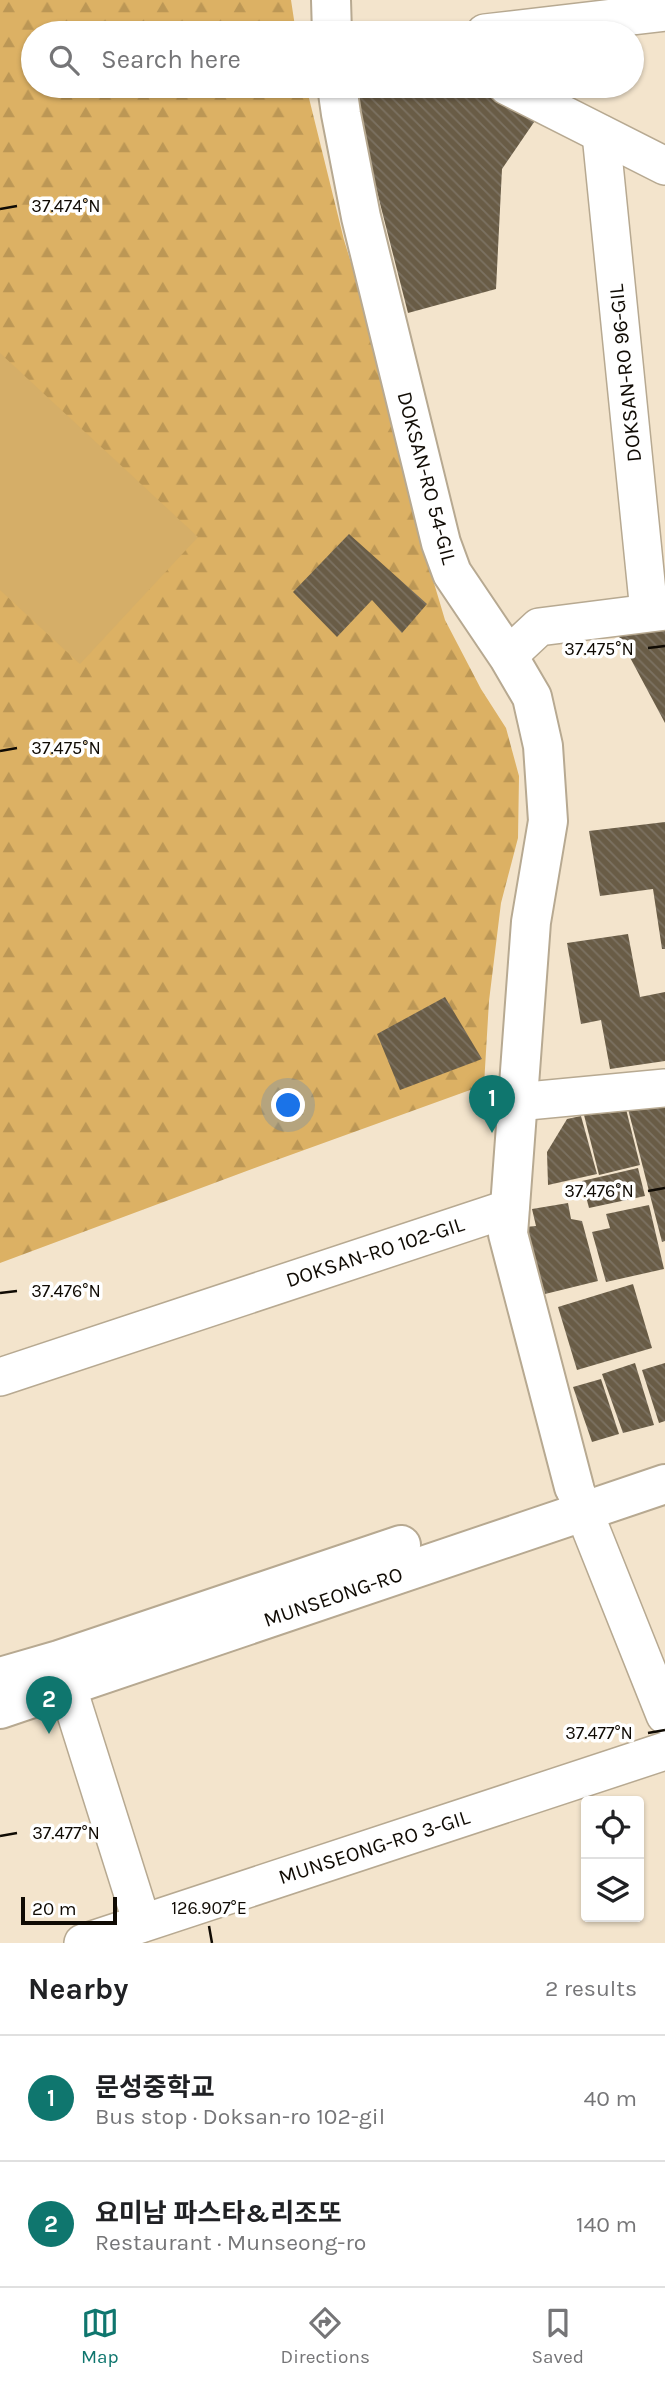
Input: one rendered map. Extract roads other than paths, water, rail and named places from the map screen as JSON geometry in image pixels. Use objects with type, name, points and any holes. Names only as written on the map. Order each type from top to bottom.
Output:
[{"type":"street","points":[[331,0],[332,21]]},
{"type":"street","points":[[588,21],[665,12]]},
{"type":"street","name":"DOKSAN-RO 54-GIL","points":[[339,98],[361,217],[441,543],[452,573],[532,697],[543,746],[548,821],[531,922],[517,1102]]},
{"type":"street","points":[[530,98],[665,166]]},
{"type":"street","name":"DOKSAN-RO 96-GIL","points":[[508,656],[539,627],[657,612],[601,134]]},
{"type":"street","points":[[665,1088],[517,1102],[508,1234],[578,1499],[665,1714]]},
{"type":"street","name":"DOKSAN-RO 102-GIL","points":[[0,1377],[509,1208]]},
{"type":"street","name":"MUNSEONG-RO","points":[[0,1709],[63,1674],[578,1499],[665,1457]]},
{"type":"street","name":"MUNSEONG-RO","points":[[578,1499],[665,1484]]},
{"type":"street","points":[[63,1674],[142,1923]]},
{"type":"street","name":"MUNSEONG-RO","points":[[0,1676],[63,1674]]},
{"type":"street","name":"MUNSEONG-RO 3-GIL","points":[[83,1943],[665,1751]]},
{"type":"place","name":"문성중학교","points":[[492,1133]]},
{"type":"place","name":"요미남 파스타&리조또","points":[[49,1734]]}]
